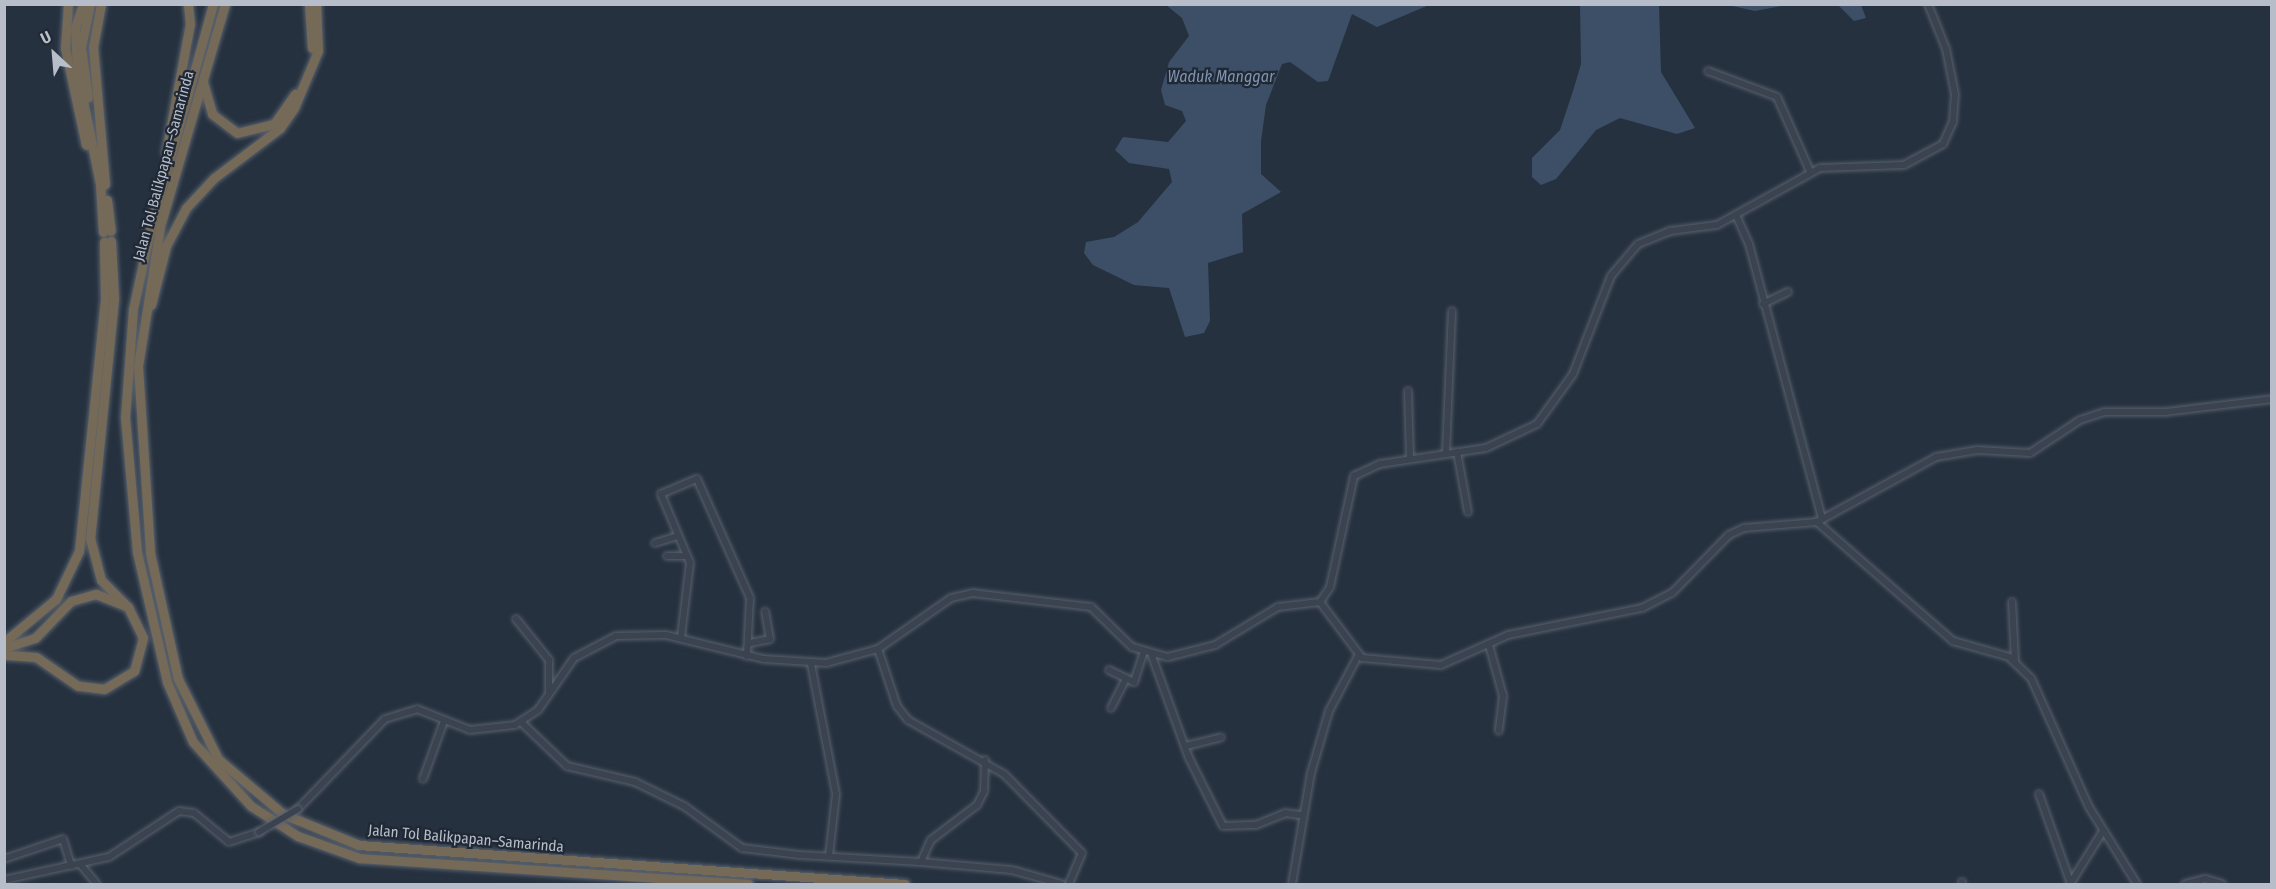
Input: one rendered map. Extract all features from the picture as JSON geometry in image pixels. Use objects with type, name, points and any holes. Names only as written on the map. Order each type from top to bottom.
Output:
[{"type":"highway","points":[[68,4],[69,73],[102,183]]},
{"type":"highway","points":[[83,4],[75,29],[77,71],[102,183]]},
{"type":"highway","points":[[90,4],[81,48],[102,183]]},
{"type":"highway","points":[[4,655],[36,657],[86,689],[112,687],[134,671],[143,646],[142,629],[128,607],[97,573],[90,538],[114,299],[102,183],[93,47],[101,4]]},
{"type":"highway","points":[[161,187],[173,93],[190,24],[188,4]]},
{"type":"highway","name":"Jalan Tol Balikpapan–Samarinda","points":[[213,4],[161,187],[133,309],[127,366],[133,508],[167,682],[179,715],[210,766],[275,823],[359,858],[748,885]]},
{"type":"highway","name":"Jalan Tol Balikpapan–Samarinda","points":[[225,4],[160,227],[138,366],[144,507],[168,641],[203,738],[260,798],[332,838],[386,849],[905,885]]},
{"type":"highway","points":[[203,74],[207,103],[227,130],[249,134],[274,124],[308,67],[314,35],[309,4]]},
{"type":"highway","points":[[138,366],[176,226],[200,192],[280,128],[294,108],[318,51],[316,4]]},
{"type":"highway","points":[[4,642],[56,599],[79,551],[105,300],[107,236]]},
{"type":"highway","points":[[4,648],[35,638],[79,597],[105,595],[128,607]]},
{"type":"street","points":[[4,879],[80,864],[118,853],[179,811],[194,813],[229,842],[258,832],[298,809],[385,719],[417,709],[444,721],[486,732],[521,722],[550,692],[574,658],[597,643],[627,634],[681,637],[747,656],[812,664],[878,650],[951,598],[972,593],[1090,607],[1143,654],[1152,656],[1210,647],[1272,610],[1320,602],[1330,587],[1354,476],[1365,468],[1509,440],[1546,415],[1573,374],[1611,276],[1638,244],[1736,215],[1810,171],[1904,165],[1943,144],[1953,122],[1955,94],[1946,49],[1928,4]]},
{"type":"street","points":[[1708,71],[1777,97],[1810,171]]},
{"type":"street","points":[[1736,215],[1749,244],[1820,520],[1953,641],[2015,661],[2040,692],[2103,831],[2137,885]]},
{"type":"street","points":[[1763,304],[1788,292]]},
{"type":"street","points":[[1446,453],[1452,311]]},
{"type":"street","points":[[1408,391],[1410,459]]},
{"type":"street","points":[[1320,602],[1358,656],[1381,663],[1435,666],[1508,635],[1593,622],[1659,602],[1719,544],[1744,528],[1820,520],[1951,453],[2030,453],[2080,420],[2105,412],[2165,412],[2271,399]]},
{"type":"street","points":[[1456,452],[1468,512]]},
{"type":"street","points":[[681,637],[687,556],[661,493],[699,480],[751,603],[750,643],[747,656]]},
{"type":"street","points":[[655,543],[678,536]]},
{"type":"street","points":[[667,556],[687,556]]},
{"type":"street","points":[[2012,602],[2015,661]]},
{"type":"street","points":[[750,643],[770,639],[765,611]]},
{"type":"street","points":[[516,619],[549,660],[550,692]]},
{"type":"street","points":[[1489,645],[1503,696],[1499,731]]},
{"type":"street","points":[[878,650],[897,706],[908,720],[985,760],[1082,853],[1069,885]]},
{"type":"street","points":[[1109,669],[1125,681],[1135,681],[1143,654]]},
{"type":"street","points":[[1152,656],[1186,746],[1223,826],[1300,815]]},
{"type":"street","points":[[1292,885],[1300,815],[1329,711],[1358,656]]},
{"type":"street","points":[[812,664],[836,794],[829,855]]},
{"type":"street","points":[[1111,708],[1125,681]]},
{"type":"street","points":[[423,779],[444,721]]},
{"type":"street","points":[[521,722],[567,766],[635,782],[684,806],[742,849],[1012,870],[1061,885]]},
{"type":"street","points":[[1186,746],[1221,737]]},
{"type":"street","points":[[921,862],[931,840],[978,805],[984,791],[985,760]]},
{"type":"street","points":[[2039,794],[2071,884]]},
{"type":"street","points":[[2071,884],[2103,831]]},
{"type":"street","points":[[4,859],[63,839],[71,866]]},
{"type":"street","points":[[80,864],[97,885]]},
{"type":"street","points":[[2185,885],[2205,879],[2222,885]]},
{"type":"water","name":"Waduk Manggar","points":[[1166,5],[1429,5],[1377,27],[1352,14],[1328,81],[1318,82],[1290,62],[1282,64],[1266,105],[1261,141],[1261,174],[1281,192],[1242,214],[1243,252],[1208,263],[1210,321],[1204,333],[1185,337],[1169,288],[1134,285],[1093,265],[1084,253],[1086,242],[1114,237],[1138,222],[1172,182],[1169,169],[1129,163],[1115,150],[1123,137],[1168,142],[1186,121],[1182,111],[1165,105],[1161,90],[1169,62],[1189,36],[1182,18]]},
{"type":"water","points":[[1580,5],[1659,5],[1661,72],[1695,128],[1677,134],[1620,118],[1596,130],[1556,179],[1541,185],[1532,177],[1532,158],[1560,130],[1573,91],[1581,64]]},
{"type":"water","points":[[1728,5],[1786,5],[1755,11]]},
{"type":"water","points":[[1838,5],[1861,5],[1866,18],[1854,21]]}]
